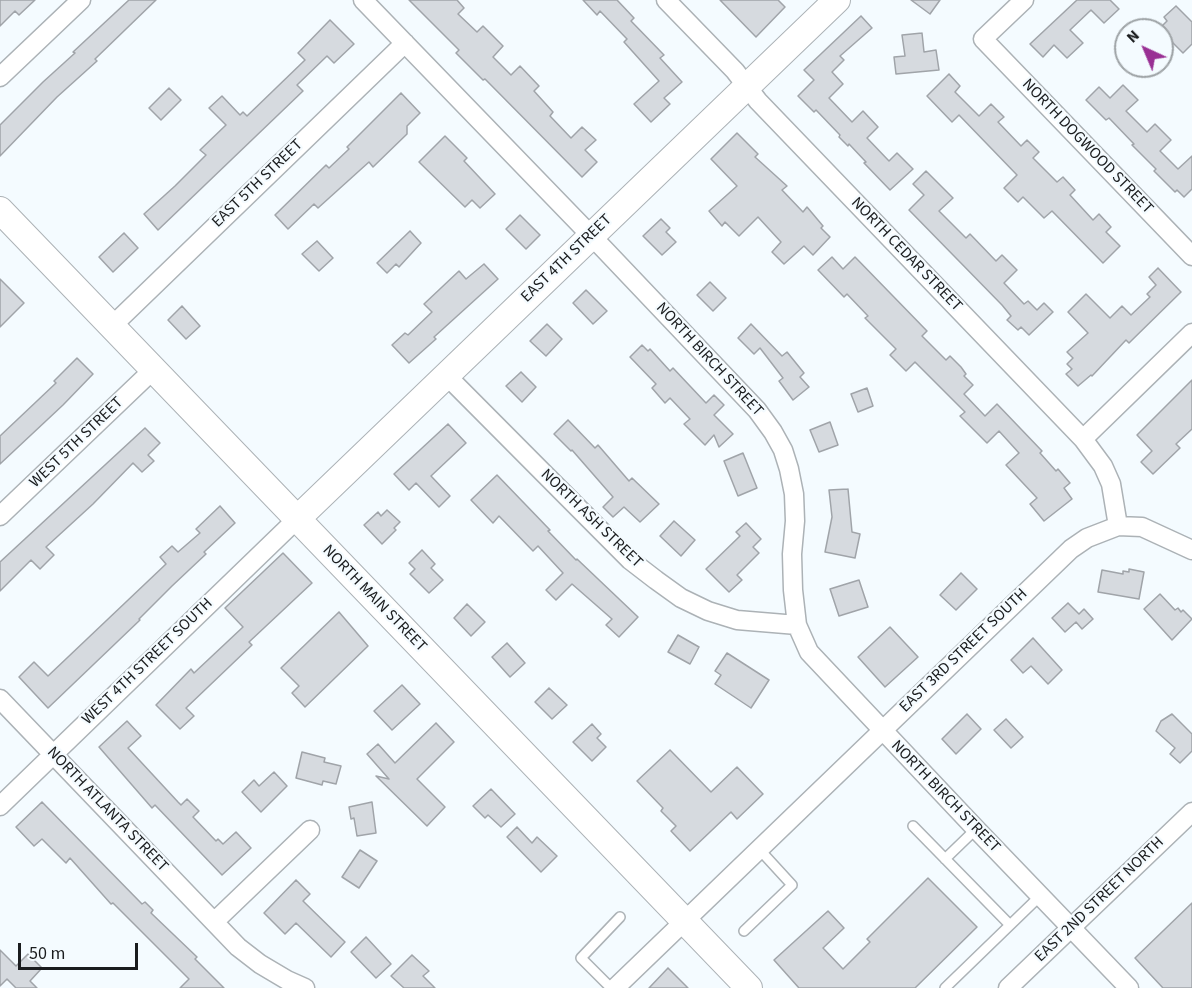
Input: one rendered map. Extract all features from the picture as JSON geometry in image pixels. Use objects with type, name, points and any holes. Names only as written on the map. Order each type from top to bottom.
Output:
[{"type":"main road","name":"EAST 4TH STREET","points":[[297,519],[837,0]]},
{"type":"main road","name":"NORTH MAIN STREET","points":[[4,221],[154,369],[684,921],[738,981]]},
{"type":"street","points":[[0,77],[81,0]]},
{"type":"street","name":"NORTH BIRCH STREET","points":[[363,0],[592,235],[758,410],[783,450],[794,494],[792,590],[796,625],[809,652],[1130,988]]},
{"type":"street","name":"NORTH CEDAR STREET","points":[[666,0],[735,71],[766,110],[1083,439],[1095,453],[1111,484],[1118,526]]},
{"type":"street","name":"NORTH DOGWOOD STREET","points":[[1024,0],[983,39],[1192,256]]},
{"type":"street","name":"EAST 5TH STREET","points":[[112,326],[405,43]]},
{"type":"street","points":[[1083,439],[1192,333]]},
{"type":"street","name":"WEST 5TH STREET","points":[[0,516],[154,369]]},
{"type":"street","name":"NORTH ASH STREET","points":[[446,375],[630,560],[681,598],[708,611],[737,620],[796,625]]},
{"type":"street","name":"WEST 4TH STREET SOUTH","points":[[0,806],[297,519]]},
{"type":"street","name":"EAST 3RD STREET SOUTH","points":[[613,988],[1071,549],[1087,537],[1118,526],[1142,527],[1192,550]]},
{"type":"street","name":"NORTH ATLANTA STREET","points":[[0,699],[238,947],[260,964],[305,988]]},
{"type":"street","name":"EAST 2ND STREET NORTH","points":[[1008,988],[1192,812]]},
{"type":"street","points":[[214,922],[310,830]]},
{"type":"lane","points":[[913,826],[1010,925]]},
{"type":"lane","points":[[945,859],[976,829]]},
{"type":"lane","points":[[744,931],[792,885],[759,849]]},
{"type":"lane","points":[[945,988],[1040,896]]},
{"type":"lane","points":[[613,988],[581,958],[620,917]]},
{"type":"building","points":[[0,0],[35,0],[19,15],[15,11],[0,26]]},
{"type":"building","points":[[129,0],[156,0],[0,156],[0,125]]},
{"type":"building","points":[[409,0],[457,0],[464,8],[458,14],[477,32],[483,26],[503,46],[493,57],[511,75],[520,66],[539,86],[534,91],[553,112],[550,116],[571,138],[582,127],[596,140],[585,150],[597,162],[582,177],[485,79],[483,80],[456,53],[459,50]]},
{"type":"building","points":[[583,0],[617,0],[634,18],[631,21],[664,55],[660,58],[682,82],[664,98],[670,104],[651,122],[634,104],[659,81],[624,42],[627,39],[600,11],[597,15]]},
{"type":"building","points":[[720,0],[778,0],[785,7],[756,37]]},
{"type":"building","points":[[911,0],[940,0],[930,14]]},
{"type":"building","points":[[1077,0],[1110,0],[1119,9],[1104,23],[1091,10],[1070,30],[1083,43],[1067,58],[1054,45],[1043,57],[1030,44]]},
{"type":"building","points":[[1176,6],[1192,22],[1192,44],[1183,53],[1174,44],[1174,18],[1164,17]]},
{"type":"building","points":[[861,16],[872,28],[840,56],[844,60],[832,72],[843,84],[829,98],[852,122],[863,111],[878,127],[867,138],[889,161],[897,153],[913,169],[890,190],[816,110],[814,112],[798,96],[814,80],[804,70]]},
{"type":"building","points":[[330,20],[354,44],[334,63],[327,56],[297,85],[303,91],[158,230],[144,214],[206,155],[200,150],[226,125],[209,108],[222,96],[240,115],[243,112],[247,116],[305,60],[298,53]]},
{"type":"building","points":[[922,33],[924,52],[936,50],[939,70],[896,74],[894,57],[905,56],[902,35]]},
{"type":"building","points":[[949,74],[960,86],[955,92],[979,116],[991,104],[1004,117],[998,122],[1021,146],[1027,140],[1039,152],[1033,158],[1057,182],[1063,177],[1075,190],[1070,195],[1093,220],[1099,214],[1111,227],[1106,232],[1120,246],[1103,263],[1052,211],[1044,218],[1023,197],[1018,202],[1004,188],[1017,175],[959,115],[952,122],[927,96]]},
{"type":"building","points":[[1123,85],[1138,100],[1126,111],[1147,132],[1155,124],[1171,140],[1160,151],[1178,169],[1192,156],[1192,189],[1184,197],[1177,190],[1175,192],[1154,171],[1156,169],[1109,118],[1106,120],[1086,100],[1099,87],[1110,98]]},
{"type":"building","points":[[169,88],[181,100],[161,120],[149,108]]},
{"type":"building","points":[[401,93],[420,113],[407,126],[407,134],[373,167],[369,162],[318,208],[314,204],[288,229],[275,215],[326,165],[329,168],[349,149],[347,147]]},
{"type":"building","points":[[737,133],[758,154],[755,157],[787,186],[782,190],[803,212],[807,207],[830,237],[813,255],[804,246],[784,264],[772,252],[781,242],[758,217],[739,236],[725,222],[722,226],[709,211],[737,186],[711,159]]},
{"type":"building","points":[[445,136],[467,158],[464,161],[495,194],[480,208],[472,200],[465,207],[419,162]]},
{"type":"building","points":[[926,171],[953,198],[939,211],[966,238],[970,234],[996,261],[1002,255],[1017,270],[1004,283],[1024,304],[1028,301],[1037,310],[1044,303],[1053,312],[1029,335],[1021,327],[1018,330],[1007,320],[1011,316],[1002,305],[909,210],[924,195],[913,184]]},
{"type":"building","points":[[520,215],[540,235],[526,249],[506,229]]},
{"type":"building","points":[[661,219],[670,228],[666,232],[676,242],[662,255],[643,236]]},
{"type":"building","points":[[410,231],[421,243],[399,267],[396,264],[387,273],[377,263]]},
{"type":"building","points":[[124,233],[138,248],[113,272],[99,257]]},
{"type":"building","points":[[317,241],[333,258],[319,271],[302,254]]},
{"type":"building","points":[[832,257],[843,269],[855,257],[927,331],[922,336],[946,360],[950,356],[961,367],[966,374],[964,376],[973,385],[964,394],[985,416],[997,404],[1042,451],[1040,453],[1056,471],[1058,469],[1070,483],[1064,488],[1072,499],[1044,521],[1030,504],[1037,498],[1006,465],[1019,453],[999,431],[987,443],[960,416],[965,412],[915,362],[906,371],[890,355],[896,349],[865,318],[868,316],[847,294],[844,297],[818,270]]},
{"type":"building","points":[[484,264],[498,279],[409,363],[392,345],[405,333],[408,335],[432,312],[424,304],[459,271],[466,279]]},
{"type":"building","points":[[1158,268],[1181,292],[1129,343],[1126,340],[1092,376],[1078,386],[1066,374],[1072,369],[1067,364],[1073,358],[1067,352],[1088,333],[1068,312],[1086,294],[1110,318],[1122,306],[1131,315],[1150,297],[1147,294],[1156,285],[1149,277]]},
{"type":"building","points":[[0,279],[24,303],[0,327]]},
{"type":"building","points":[[710,282],[726,298],[713,311],[697,295]]},
{"type":"building","points":[[586,290],[607,311],[593,324],[573,303]]},
{"type":"building","points":[[182,306],[200,326],[186,339],[168,320]]},
{"type":"building","points":[[547,324],[562,339],[546,356],[530,341]]},
{"type":"building","points":[[751,324],[782,356],[787,352],[804,373],[800,377],[809,387],[793,400],[779,381],[783,378],[760,348],[754,354],[738,338]]},
{"type":"building","points":[[642,345],[648,351],[650,349],[670,371],[673,368],[706,403],[714,395],[724,405],[714,415],[733,434],[719,447],[714,435],[705,445],[684,424],[690,419],[670,398],[665,403],[652,388],[656,384],[630,357]]},
{"type":"building","points":[[77,358],[93,374],[0,464],[0,436],[56,383],[54,381]]},
{"type":"building","points":[[521,372],[536,387],[522,402],[506,386]]},
{"type":"building","points":[[1192,380],[1192,429],[1176,444],[1180,448],[1153,474],[1141,462],[1152,451],[1137,435]]},
{"type":"building","points":[[867,388],[873,406],[858,412],[851,394]]},
{"type":"building","points":[[568,420],[595,448],[598,445],[629,481],[632,478],[659,504],[640,522],[624,507],[613,517],[603,507],[613,497],[572,450],[554,434]]},
{"type":"building","points":[[830,422],[838,445],[819,452],[810,430]]},
{"type":"building","points":[[448,424],[466,443],[431,476],[450,496],[439,507],[416,483],[409,490],[394,474]]},
{"type":"building","points":[[145,428],[160,443],[148,455],[154,461],[142,472],[133,463],[46,547],[54,555],[40,569],[31,560],[0,591],[0,562]]},
{"type":"building","points":[[743,453],[757,488],[738,496],[724,461]]},
{"type":"building","points":[[497,475],[576,560],[638,617],[619,637],[606,625],[612,619],[572,584],[556,600],[546,590],[563,573],[538,546],[533,551],[499,516],[493,523],[471,500]]},
{"type":"building","points":[[848,489],[852,532],[860,534],[855,558],[825,552],[832,517],[829,490]]},
{"type":"building","points":[[220,506],[235,523],[204,552],[206,554],[140,620],[48,708],[19,677],[34,662],[48,676],[166,564],[160,557],[172,546],[178,552],[200,533],[196,529]]},
{"type":"building","points":[[387,510],[400,522],[394,528],[396,530],[382,544],[364,525],[378,512],[381,516]]},
{"type":"building","points":[[674,521],[695,540],[681,556],[660,536]]},
{"type":"building","points":[[746,523],[761,539],[753,547],[759,553],[737,575],[742,580],[729,592],[706,569],[740,536],[736,532]]},
{"type":"building","points":[[422,550],[435,564],[431,568],[443,580],[429,593],[410,574],[415,569],[409,563]]},
{"type":"building","points":[[283,553],[312,583],[249,642],[252,645],[186,708],[194,716],[180,729],[156,705],[191,669],[194,673],[243,627],[225,608]]},
{"type":"building","points":[[1129,569],[1144,572],[1139,599],[1098,592],[1102,570],[1123,574],[1123,571],[1129,572]]},
{"type":"building","points":[[961,573],[977,589],[956,610],[940,595]]},
{"type":"building","points":[[859,580],[868,607],[839,616],[830,589]]},
{"type":"building","points":[[1160,594],[1175,610],[1178,608],[1181,612],[1183,610],[1192,619],[1172,640],[1144,609]]},
{"type":"building","points":[[1068,603],[1079,614],[1084,609],[1093,619],[1082,629],[1076,622],[1065,632],[1052,618]]},
{"type":"building","points":[[467,604],[485,622],[471,636],[454,618]]},
{"type":"building","points":[[339,612],[368,646],[305,707],[292,693],[299,686],[281,668]]},
{"type":"building","points":[[890,627],[918,657],[885,687],[858,657]]},
{"type":"building","points":[[678,635],[699,647],[690,664],[668,652]]},
{"type":"building","points":[[1033,638],[1062,670],[1048,684],[1031,666],[1023,673],[1011,660]]},
{"type":"building","points":[[507,643],[525,663],[510,677],[492,657]]},
{"type":"building","points":[[727,653],[769,680],[751,708],[715,684],[721,675],[715,671]]},
{"type":"building","points":[[402,685],[420,704],[392,730],[374,711]]},
{"type":"building","points":[[549,688],[567,705],[552,719],[535,702]]},
{"type":"building","points":[[967,714],[981,729],[956,754],[942,739]]},
{"type":"building","points":[[1172,714],[1192,734],[1192,751],[1180,763],[1170,754],[1175,748],[1156,731],[1161,721]]},
{"type":"building","points":[[1006,719],[1023,737],[1011,748],[994,730]]},
{"type":"building","points":[[127,721],[141,736],[128,748],[181,805],[187,799],[199,811],[193,817],[216,841],[218,839],[223,844],[236,832],[251,848],[222,875],[155,805],[152,808],[99,747]]},
{"type":"building","points":[[436,723],[454,742],[417,779],[445,807],[427,826],[376,776],[389,779],[367,754],[378,744],[395,763]]},
{"type":"building","points":[[592,724],[601,734],[597,738],[606,747],[592,761],[573,742]]},
{"type":"building","points":[[670,750],[711,792],[737,767],[763,794],[737,819],[731,812],[690,851],[671,831],[676,826],[661,811],[663,808],[637,781]]},
{"type":"building","points":[[302,752],[325,758],[324,762],[341,766],[336,784],[323,781],[322,785],[296,778]]},
{"type":"building","points":[[274,772],[287,786],[261,812],[242,792],[254,780],[259,786]]},
{"type":"building","points":[[491,789],[515,814],[501,827],[488,815],[485,818],[473,806]]},
{"type":"building","points":[[42,802],[142,904],[145,902],[153,910],[151,913],[197,957],[195,959],[224,988],[180,988],[189,979],[113,903],[111,904],[70,858],[66,863],[42,839],[34,846],[16,827]]},
{"type":"building","points":[[372,802],[376,833],[357,836],[354,818],[351,819],[349,807]]},
{"type":"building","points":[[517,827],[532,843],[537,837],[557,856],[541,872],[507,837]]},
{"type":"building","points":[[360,850],[377,861],[359,888],[342,877]]},
{"type":"building","points":[[928,878],[977,927],[915,988],[799,988],[774,960],[828,911],[844,928],[823,948],[843,969],[870,942],[867,939]]},
{"type":"building","points":[[296,880],[310,894],[303,901],[345,942],[331,957],[296,923],[285,934],[264,913]]},
{"type":"building","points":[[1192,903],[1192,988],[1163,988],[1135,958]]},
{"type":"building","points":[[366,937],[391,964],[376,978],[351,952]]},
{"type":"building","points":[[0,950],[16,966],[28,954],[42,968],[30,981],[37,988],[16,988],[7,979],[0,986]]},
{"type":"building","points":[[412,955],[429,971],[423,976],[435,988],[404,988],[391,976]]},
{"type":"building","points":[[668,968],[688,988],[649,988]]}]
